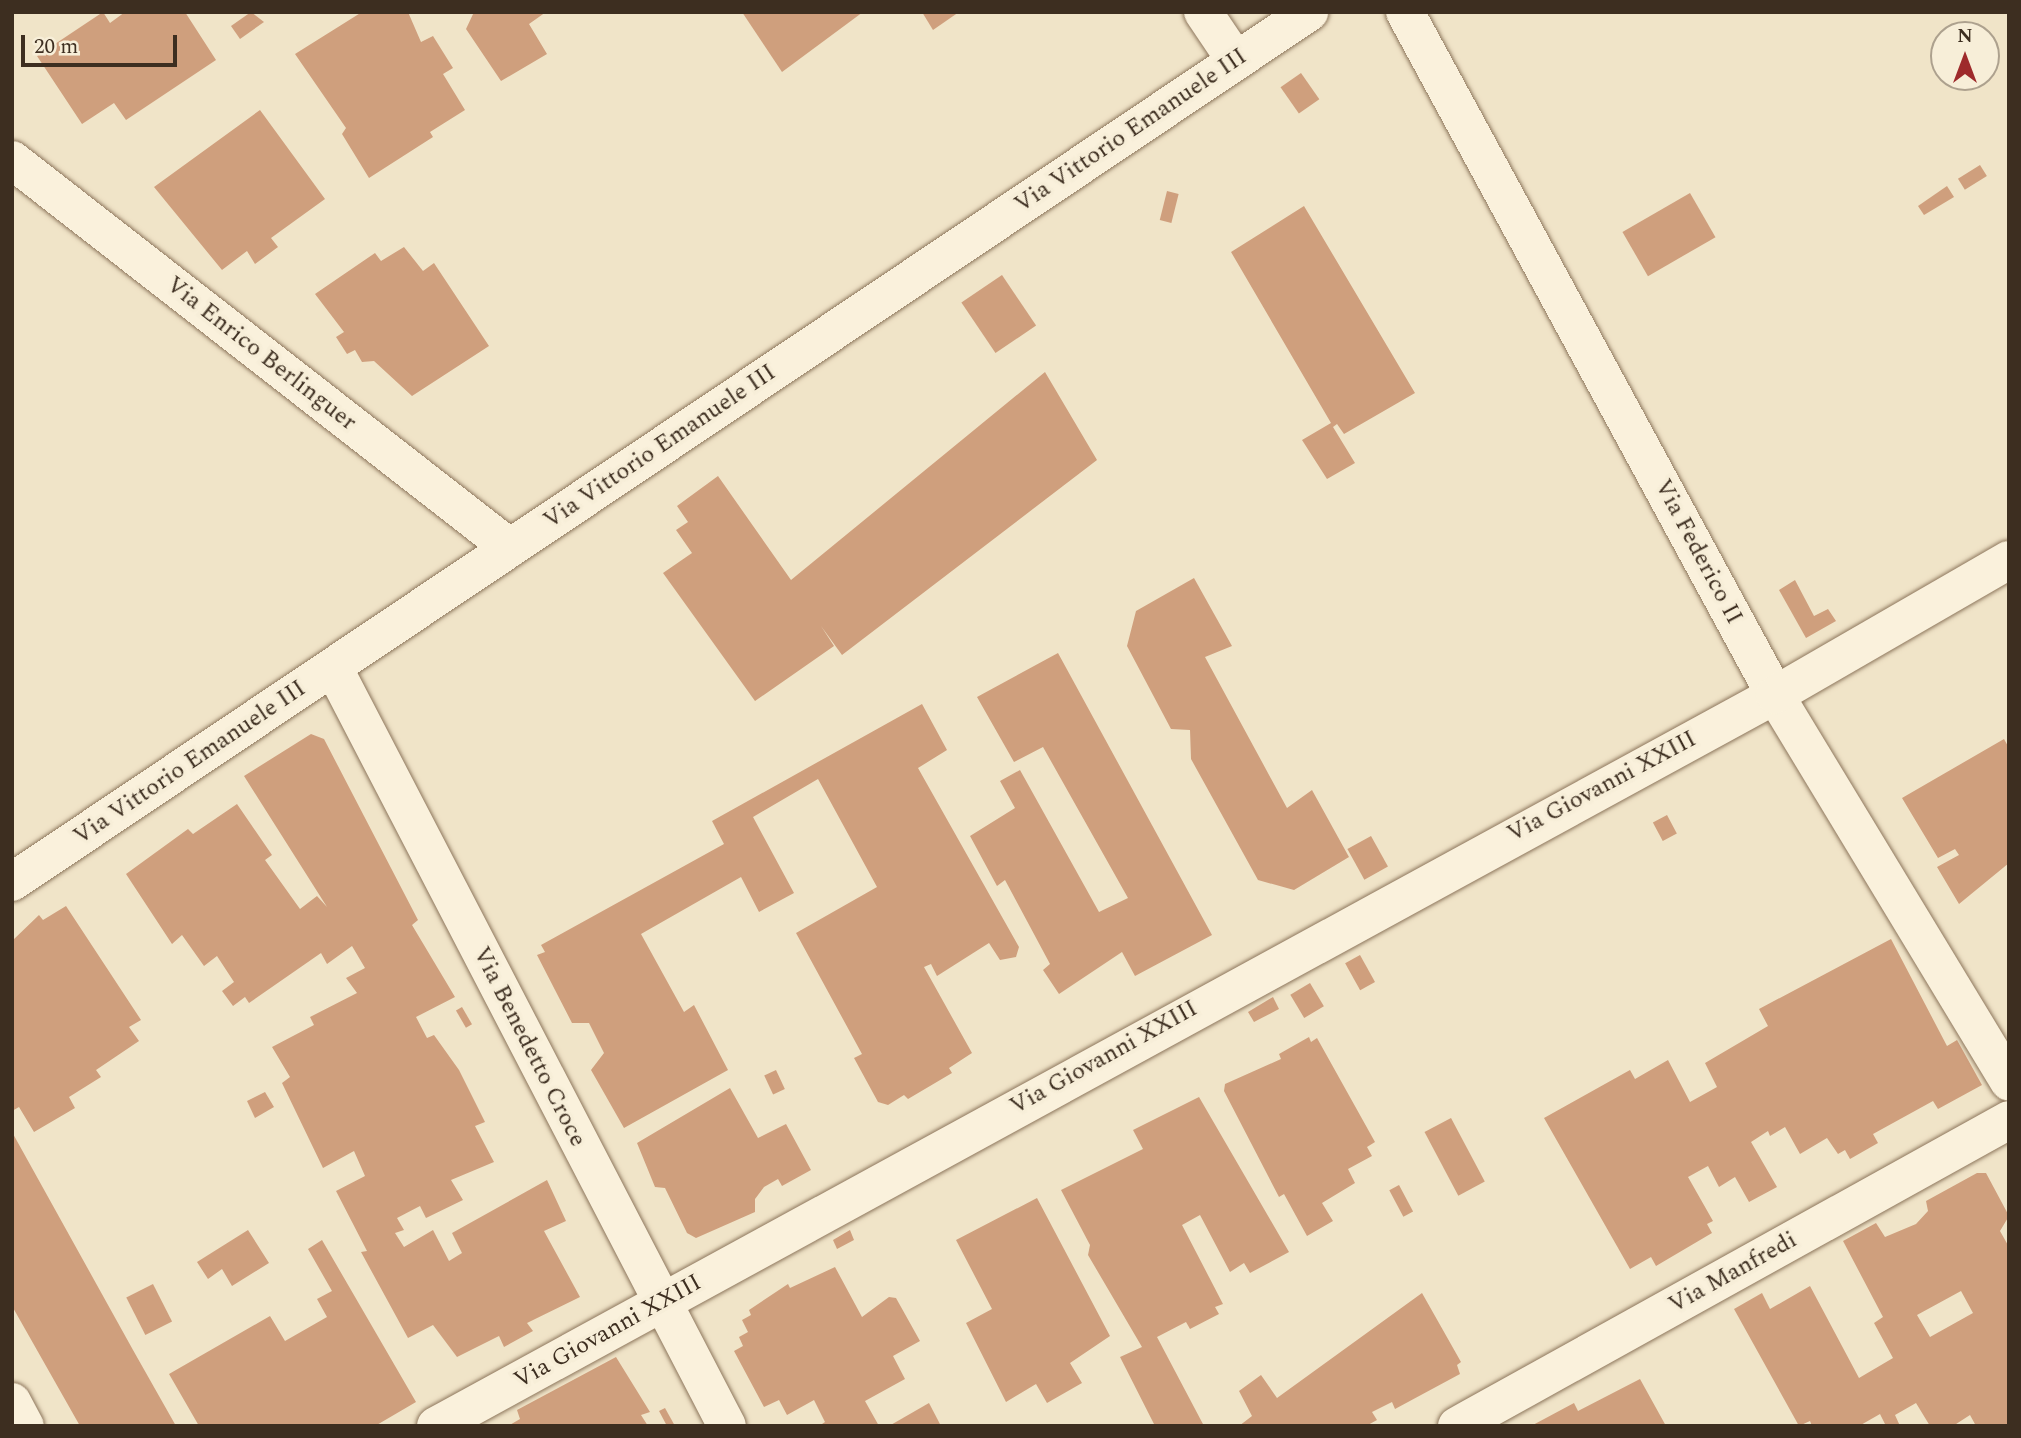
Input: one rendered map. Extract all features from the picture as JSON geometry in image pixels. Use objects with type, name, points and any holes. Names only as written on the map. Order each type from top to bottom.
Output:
[{"type":"street","points":[[1203,12],[1236,61]]},
{"type":"street","name":"Via Vittorio Emanuele III","points":[[12,882],[1309,12]]},
{"type":"street","name":"Via Federico II","points":[[1405,12],[1775,695],[2009,1082]]},
{"type":"street","name":"Via Enrico Berlinguer","points":[[12,160],[510,548]]},
{"type":"street","name":"Via Giovanni XXIII","points":[[436,1426],[1775,695],[2009,561]]},
{"type":"street","name":"Via Benedetto Croce","points":[[333,667],[727,1426]]},
{"type":"street","name":"Via Manfredi","points":[[1457,1426],[2009,1119]]},
{"type":"street","points":[[12,1402],[25,1426]]},
{"type":"building","points":[[103,12],[110,23],[125,12],[185,12],[216,60],[126,120],[114,103],[82,124],[37,56]]},
{"type":"building","points":[[251,12],[264,22],[240,39],[231,26]]},
{"type":"building","points":[[362,12],[408,12],[421,42],[433,36],[453,68],[443,74],[465,110],[430,132],[433,137],[369,178],[342,134],[346,128],[295,54]]},
{"type":"building","points":[[474,12],[546,12],[529,24],[547,54],[501,81],[466,29]]},
{"type":"building","points":[[742,12],[863,12],[782,72]]},
{"type":"building","points":[[922,12],[959,12],[933,30]]},
{"type":"building","points":[[1301,73],[1319,99],[1299,114],[1281,87]]},
{"type":"building","points":[[260,110],[325,199],[271,238],[278,247],[255,264],[247,251],[222,270],[154,187]]},
{"type":"building","points":[[1980,165],[1987,176],[1965,190],[1958,179]]},
{"type":"building","points":[[1947,186],[1954,197],[1924,215],[1918,206]]},
{"type":"building","points":[[1167,191],[1179,194],[1171,223],[1160,220]]},
{"type":"building","points":[[1690,193],[1716,237],[1648,276],[1622,232]]},
{"type":"building","points":[[1304,206],[1415,393],[1344,434],[1337,424],[1333,427],[1355,463],[1327,479],[1302,440],[1331,423],[1231,252]]},
{"type":"building","points":[[404,247],[423,271],[434,263],[489,346],[412,396],[374,361],[362,362],[355,350],[347,354],[336,337],[344,332],[315,294],[375,253],[381,261]]},
{"type":"building","points":[[1002,275],[1036,326],[995,353],[961,302]]},
{"type":"building","points":[[1045,372],[1097,460],[842,655],[821,626],[834,646],[755,701],[663,573],[692,553],[676,530],[688,522],[677,506],[718,476],[791,580]]},
{"type":"building","points":[[1194,578],[1232,646],[1205,657],[1287,808],[1312,790],[1349,857],[1294,890],[1258,880],[1191,759],[1190,730],[1171,729],[1127,646],[1136,611]]},
{"type":"building","points":[[1795,580],[1814,616],[1828,609],[1836,621],[1806,638],[1779,590]]},
{"type":"building","points":[[1058,653],[1212,935],[1135,976],[1122,952],[1059,994],[1043,970],[1050,964],[1005,880],[997,886],[970,836],[1015,808],[1000,781],[1020,770],[1099,912],[1128,898],[1043,747],[1014,762],[977,697]]},
{"type":"building","points":[[922,704],[947,750],[918,768],[1019,947],[1016,957],[1000,960],[989,943],[937,976],[931,964],[924,967],[972,1053],[949,1068],[952,1073],[908,1099],[904,1095],[888,1105],[878,1102],[854,1058],[862,1054],[796,933],[877,887],[818,779],[753,817],[794,893],[759,912],[741,877],[641,934],[684,1012],[694,1005],[728,1070],[624,1128],[591,1070],[604,1053],[589,1023],[572,1023],[537,955],[545,952],[541,945],[724,844],[712,821]]},
{"type":"building","points":[[311,734],[324,739],[418,920],[412,925],[455,997],[416,1017],[427,1038],[434,1035],[459,1070],[485,1122],[475,1126],[494,1162],[451,1180],[463,1200],[426,1218],[420,1206],[397,1218],[404,1230],[395,1233],[404,1247],[433,1230],[449,1261],[462,1253],[452,1233],[547,1180],[566,1221],[544,1231],[580,1297],[527,1323],[533,1331],[504,1347],[499,1336],[457,1357],[433,1325],[408,1338],[361,1252],[367,1251],[336,1191],[365,1176],[354,1151],[323,1168],[282,1083],[290,1077],[272,1047],[314,1025],[310,1017],[357,993],[346,978],[365,968],[352,946],[327,964],[321,953],[249,1003],[245,997],[233,1006],[222,991],[234,982],[217,956],[204,966],[182,935],[172,944],[126,874],[188,829],[193,834],[237,804],[272,855],[265,860],[300,909],[317,896],[327,907],[244,776]]},
{"type":"building","points":[[2004,739],[2009,748],[2009,863],[1959,904],[1937,867],[1959,855],[1955,849],[1938,858],[1902,798]]},
{"type":"building","points":[[1667,815],[1677,834],[1663,841],[1653,823]]},
{"type":"building","points":[[1371,836],[1388,867],[1364,880],[1347,849]]},
{"type":"building","points":[[66,906],[141,1020],[129,1027],[139,1041],[96,1070],[101,1077],[69,1097],[75,1108],[34,1132],[19,1107],[12,1111],[12,941],[39,915],[43,920]]},
{"type":"building","points":[[1891,939],[1947,1046],[1957,1040],[1982,1085],[1938,1109],[1933,1101],[1873,1134],[1878,1143],[1850,1159],[1845,1150],[1838,1154],[1827,1138],[1800,1154],[1785,1127],[1770,1136],[1768,1131],[1751,1142],[1777,1187],[1749,1202],[1735,1177],[1719,1187],[1708,1166],[1688,1177],[1713,1221],[1707,1224],[1712,1233],[1656,1266],[1651,1257],[1630,1269],[1544,1118],[1630,1070],[1635,1079],[1668,1060],[1690,1102],[1717,1087],[1705,1063],[1768,1026],[1759,1009]]},
{"type":"building","points":[[1360,955],[1375,982],[1360,990],[1345,963]]},
{"type":"building","points":[[1310,983],[1324,1006],[1304,1018],[1290,995]]},
{"type":"building","points":[[1273,997],[1279,1009],[1254,1022],[1248,1012]]},
{"type":"building","points":[[462,1007],[472,1024],[466,1028],[456,1011]]},
{"type":"building","points":[[1309,1037],[1311,1042],[1317,1038],[1375,1142],[1367,1147],[1372,1156],[1348,1169],[1355,1183],[1322,1203],[1333,1221],[1307,1236],[1284,1194],[1279,1197],[1224,1091],[1225,1084],[1281,1059],[1279,1054]]},
{"type":"building","points":[[776,1070],[785,1089],[773,1095],[764,1075]]},
{"type":"building","points":[[730,1088],[758,1138],[786,1124],[811,1170],[782,1186],[778,1179],[764,1187],[755,1199],[755,1212],[696,1238],[687,1233],[665,1188],[655,1187],[637,1143]]},
{"type":"building","points":[[265,1092],[274,1107],[255,1118],[247,1101]]},
{"type":"building","points":[[1199,1097],[1289,1252],[1250,1273],[1244,1263],[1230,1272],[1200,1215],[1182,1225],[1223,1304],[1215,1307],[1219,1314],[1190,1329],[1186,1322],[1157,1337],[1204,1426],[1155,1426],[1120,1357],[1142,1347],[1088,1255],[1090,1245],[1061,1190],[1143,1149],[1133,1130]]},
{"type":"building","points":[[1451,1118],[1485,1182],[1458,1196],[1425,1132]]},
{"type":"building","points":[[12,1132],[176,1426],[80,1426],[12,1306]]},
{"type":"building","points":[[1977,1173],[1986,1173],[2009,1216],[2000,1231],[2009,1247],[2009,1426],[1976,1426],[1970,1415],[1953,1426],[1930,1426],[1916,1403],[1895,1415],[1900,1426],[1886,1426],[1880,1414],[1859,1426],[1812,1426],[1810,1421],[1799,1426],[1734,1309],[1762,1293],[1770,1309],[1810,1286],[1859,1378],[1893,1358],[1874,1323],[1883,1317],[1843,1241],[1876,1223],[1885,1237],[1916,1224],[1928,1211],[1926,1201]],"holes":[[[1961,1291],[1973,1313],[1930,1337],[1917,1315]]]},
{"type":"building","points":[[1399,1185],[1413,1211],[1403,1217],[1389,1190]]},
{"type":"building","points":[[1037,1198],[1110,1336],[1070,1363],[1082,1383],[1047,1403],[1036,1384],[1006,1402],[966,1323],[992,1309],[956,1240]]},
{"type":"building","points":[[248,1230],[269,1263],[232,1286],[222,1269],[208,1279],[197,1262]]},
{"type":"building","points":[[850,1230],[854,1240],[837,1249],[833,1240]]},
{"type":"building","points":[[322,1240],[416,1402],[375,1426],[199,1426],[169,1374],[270,1316],[285,1341],[327,1317],[317,1299],[332,1291],[308,1249]]},
{"type":"building","points":[[835,1267],[862,1317],[889,1297],[896,1298],[920,1341],[893,1356],[905,1379],[865,1401],[879,1426],[819,1426],[825,1422],[814,1400],[787,1415],[779,1400],[764,1407],[734,1351],[743,1346],[739,1337],[748,1332],[742,1320],[751,1315],[749,1310],[788,1284],[790,1288]]},
{"type":"building","points":[[153,1284],[172,1321],[145,1335],[126,1298]]},
{"type":"building","points":[[1422,1293],[1461,1362],[1457,1365],[1460,1374],[1395,1409],[1392,1402],[1372,1412],[1377,1420],[1366,1426],[1239,1426],[1252,1416],[1239,1391],[1261,1375],[1277,1398]]},
{"type":"building","points":[[616,1357],[650,1412],[641,1415],[648,1426],[508,1426],[520,1419],[517,1410]]},
{"type":"building","points":[[1640,1379],[1666,1426],[1531,1426],[1574,1403],[1578,1411]]},
{"type":"building","points":[[929,1403],[941,1426],[889,1426]]},
{"type":"building","points":[[665,1408],[675,1426],[667,1426],[659,1411]]}]
